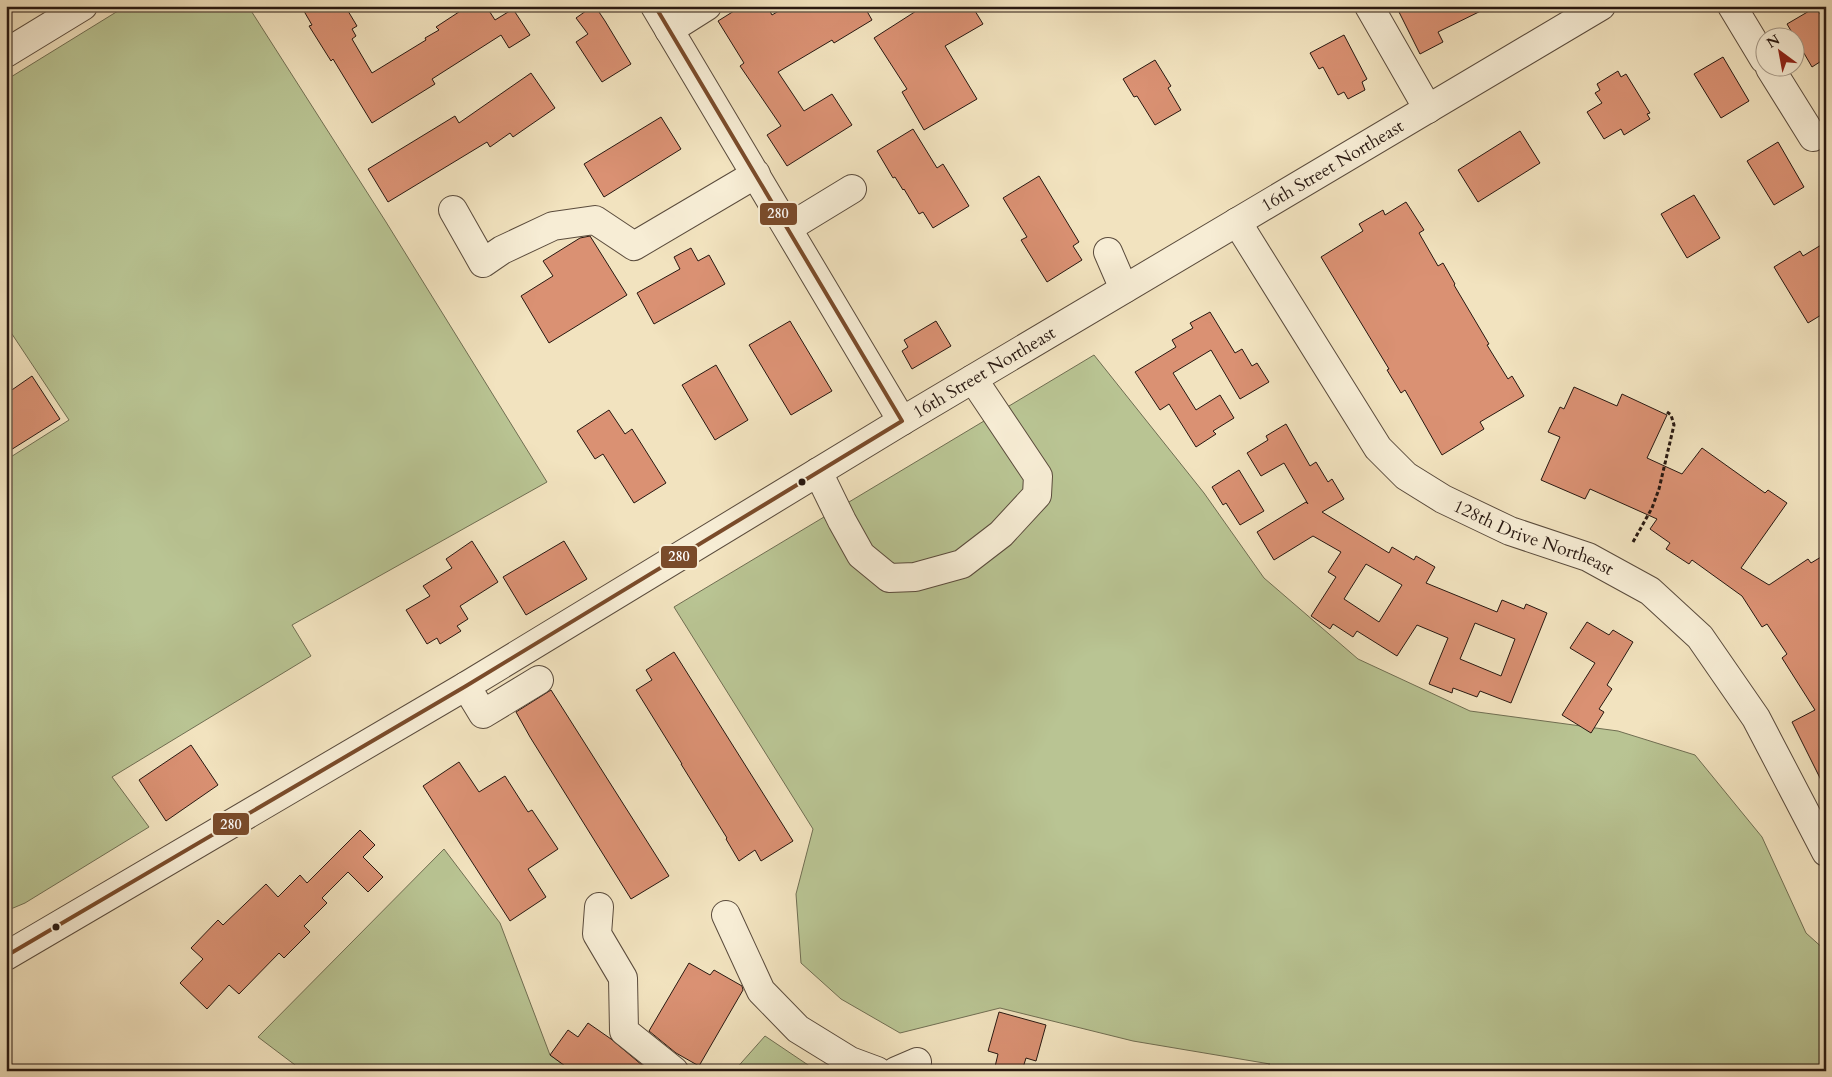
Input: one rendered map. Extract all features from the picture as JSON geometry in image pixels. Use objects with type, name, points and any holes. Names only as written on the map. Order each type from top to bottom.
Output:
[{"type":"street","points":[[6,54],[83,6]]},
{"type":"street","points":[[655,6],[902,421]]},
{"type":"street","points":[[670,30],[707,6]]},
{"type":"street","points":[[1369,6],[1428,109]]},
{"type":"street","name":"16th Street Northeast","points":[[6,956],[466,686],[902,421],[1601,6]]},
{"type":"street","points":[[1732,6],[1754,42]]},
{"type":"street","points":[[1776,78],[1813,137]]},
{"type":"street","points":[[453,210],[483,263],[502,250],[553,226],[595,220],[634,246],[756,174]]},
{"type":"street","points":[[788,228],[852,189]]},
{"type":"street","name":"128th Drive Northeast","points":[[1237,222],[1378,448],[1406,476],[1443,500],[1510,532],[1588,557],[1650,591],[1700,637],[1756,718],[1826,852]]},
{"type":"street","points":[[1108,252],[1124,290]]},
{"type":"street","points":[[818,472],[861,555],[889,578],[915,577],[962,564],[1002,534],[1037,495],[1038,476],[973,379]]},
{"type":"street","points":[[466,686],[483,714],[539,680]]},
{"type":"street","points":[[599,907],[597,934],[623,978],[624,1031],[674,1071]]},
{"type":"street","points":[[726,915],[760,991],[798,1029],[850,1061],[877,1071]]},
{"type":"path","points":[[1633,542],[1652,508],[1659,489],[1674,425],[1671,415],[1667,412]]},
{"type":"green space","points":[[126,6],[248,6],[386,222],[547,482],[292,625],[311,656],[112,777],[149,827],[25,903],[6,911],[6,460],[69,420],[6,325],[6,80]]},
{"type":"green space","points":[[1094,355],[1204,493],[1264,578],[1358,659],[1470,711],[1618,731],[1695,755],[1762,837],[1806,933],[1826,951],[1826,1071],[1258,1071],[1270,1064],[1133,1041],[1000,1008],[900,1033],[841,999],[801,963],[796,894],[813,829],[674,607]]},
{"type":"green space","points":[[444,849],[500,923],[550,1055],[572,1071],[303,1071],[258,1037]]},
{"type":"green space","points":[[765,1036],[817,1071],[734,1071]]},
{"type":"building","points":[[301,6],[345,6],[357,26],[352,29],[356,36],[352,39],[372,73],[426,40],[425,38],[439,30],[436,27],[468,6],[486,6],[495,20],[513,9],[530,35],[509,48],[501,35],[432,79],[435,84],[372,123],[333,59],[331,61],[309,26],[312,25]]},
{"type":"building","points":[[595,6],[605,21],[631,64],[602,82],[576,42],[588,34],[576,18]]},
{"type":"building","points":[[742,6],[767,6],[772,15],[787,6],[864,6],[872,20],[834,43],[832,40],[778,72],[804,111],[832,94],[852,125],[787,166],[767,135],[781,126],[740,66],[744,63],[718,21]]},
{"type":"building","points":[[924,6],[972,6],[983,24],[945,46],[977,99],[924,130],[902,92],[907,89],[874,38]]},
{"type":"building","points":[[1412,6],[1491,6],[1438,32],[1443,42],[1420,54],[1399,12]]},
{"type":"building","points":[[1816,7],[1826,24],[1826,58],[1812,67],[1804,53],[1804,28],[1789,28],[1787,24]]},
{"type":"building","points":[[1344,35],[1367,79],[1362,82],[1365,90],[1348,99],[1344,92],[1338,95],[1323,67],[1319,69],[1310,53]]},
{"type":"building","points":[[1723,57],[1749,101],[1721,118],[1694,74]]},
{"type":"building","points":[[1155,60],[1171,86],[1168,88],[1181,110],[1155,125],[1137,96],[1134,97],[1123,79]]},
{"type":"building","points":[[1618,71],[1621,77],[1626,74],[1650,113],[1647,114],[1650,119],[1624,135],[1621,129],[1604,139],[1587,112],[1602,103],[1595,93],[1600,90],[1597,84]]},
{"type":"building","points":[[531,73],[555,108],[513,137],[510,133],[490,147],[487,142],[388,202],[368,169],[455,116],[459,123]]},
{"type":"building","points":[[661,117],[681,149],[604,197],[584,164]]},
{"type":"building","points":[[913,129],[937,168],[943,164],[969,206],[933,228],[923,212],[919,214],[904,189],[895,177],[893,178],[877,151]]},
{"type":"building","points":[[1520,131],[1540,163],[1478,202],[1458,170]]},
{"type":"building","points":[[1778,142],[1804,187],[1774,205],[1747,161]]},
{"type":"building","points":[[1039,176],[1079,242],[1073,246],[1082,260],[1047,282],[1021,240],[1027,237],[1003,198]]},
{"type":"building","points":[[1694,195],[1720,238],[1687,258],[1661,214]]},
{"type":"building","points":[[1406,202],[1424,230],[1419,233],[1438,266],[1443,263],[1489,344],[1487,345],[1508,379],[1512,376],[1524,396],[1480,422],[1484,429],[1442,455],[1405,390],[1401,393],[1387,370],[1389,369],[1321,257],[1363,231],[1359,224],[1383,210],[1385,215]]},
{"type":"building","points":[[590,236],[627,295],[549,343],[521,296],[553,276],[543,261],[580,238]]},
{"type":"building","points":[[1826,242],[1826,312],[1808,323],[1774,267],[1800,251],[1803,256]]},
{"type":"building","points":[[691,248],[698,261],[709,255],[725,284],[654,324],[637,293],[680,269],[674,257]]},
{"type":"building","points":[[1210,312],[1235,353],[1242,349],[1252,366],[1257,363],[1269,382],[1240,399],[1211,350],[1173,373],[1196,410],[1220,395],[1234,418],[1213,431],[1216,434],[1196,447],[1169,404],[1160,410],[1135,372],[1176,347],[1172,340],[1193,328],[1190,323]]},
{"type":"building","points":[[790,321],[832,391],[791,415],[749,345]]},
{"type":"building","points":[[936,321],[951,346],[912,369],[902,351],[908,347],[904,340]]},
{"type":"building","points":[[716,365],[748,420],[715,440],[682,385]]},
{"type":"building","points":[[32,376],[60,419],[6,453],[6,394]]},
{"type":"building","points":[[1574,387],[1617,406],[1622,394],[1667,415],[1647,458],[1682,474],[1702,448],[1765,493],[1768,490],[1787,503],[1741,568],[1769,585],[1808,559],[1811,563],[1826,554],[1826,790],[1792,722],[1815,710],[1782,658],[1787,654],[1767,624],[1762,627],[1742,596],[1692,560],[1689,564],[1666,549],[1670,543],[1650,529],[1657,519],[1590,489],[1585,499],[1541,480],[1560,437],[1548,432],[1560,407],[1564,409]]},
{"type":"building","points":[[609,410],[625,434],[632,429],[666,483],[634,503],[603,454],[595,459],[577,431]]},
{"type":"building","points":[[1286,424],[1310,466],[1316,462],[1328,482],[1332,479],[1344,499],[1322,512],[1389,553],[1392,547],[1414,560],[1416,556],[1435,567],[1426,583],[1497,612],[1502,600],[1524,609],[1526,604],[1547,613],[1511,703],[1480,691],[1477,697],[1453,688],[1452,693],[1429,684],[1448,638],[1417,625],[1397,656],[1357,631],[1353,637],[1333,624],[1330,629],[1311,616],[1336,577],[1328,572],[1341,552],[1313,536],[1274,560],[1257,532],[1306,502],[1308,504],[1284,463],[1261,476],[1247,453],[1268,440],[1266,436]],"holes":[[[1366,564],[1402,585],[1379,622],[1344,599]],[[1475,623],[1515,639],[1501,676],[1460,659]]]},
{"type":"building","points":[[1239,470],[1264,511],[1240,525],[1226,503],[1223,505],[1212,487]]},
{"type":"building","points":[[472,541],[498,582],[460,606],[468,619],[457,626],[461,631],[440,644],[437,638],[427,644],[406,610],[430,596],[423,586],[452,568],[446,559]]},
{"type":"building","points":[[564,541],[587,579],[526,615],[503,577]]},
{"type":"building","points":[[1587,622],[1609,635],[1613,630],[1633,642],[1607,685],[1612,689],[1599,709],[1604,712],[1591,733],[1562,715],[1595,663],[1570,648]]},
{"type":"building","points":[[674,652],[793,841],[761,861],[755,850],[739,861],[727,838],[636,690],[652,680],[646,670]]},
{"type":"building","points":[[551,690],[669,876],[631,899],[516,712]]},
{"type":"building","points":[[191,745],[218,785],[166,821],[139,780]]},
{"type":"building","points":[[459,762],[479,792],[505,776],[528,812],[532,810],[558,849],[528,869],[546,897],[510,921],[423,786]]},
{"type":"building","points":[[360,830],[375,845],[363,857],[383,877],[368,892],[348,872],[322,898],[327,903],[304,926],[310,932],[284,958],[279,953],[239,994],[229,985],[207,1009],[180,983],[203,959],[191,948],[218,920],[223,925],[266,884],[278,897],[300,875],[307,883]]},
{"type":"building","points":[[689,963],[710,975],[714,970],[742,986],[743,990],[699,1066],[676,1053],[649,1031]]},
{"type":"building","points":[[999,1012],[1046,1025],[1036,1061],[1026,1058],[1022,1071],[994,1071],[998,1054],[988,1051]]},
{"type":"building","points":[[588,1023],[611,1039],[649,1071],[572,1071],[550,1055],[568,1030],[578,1037]]},
{"type":"transit line","name":"280","points":[[655,6],[902,421]]},
{"type":"transit line","name":"280","points":[[6,956],[466,686],[902,421]]}]
